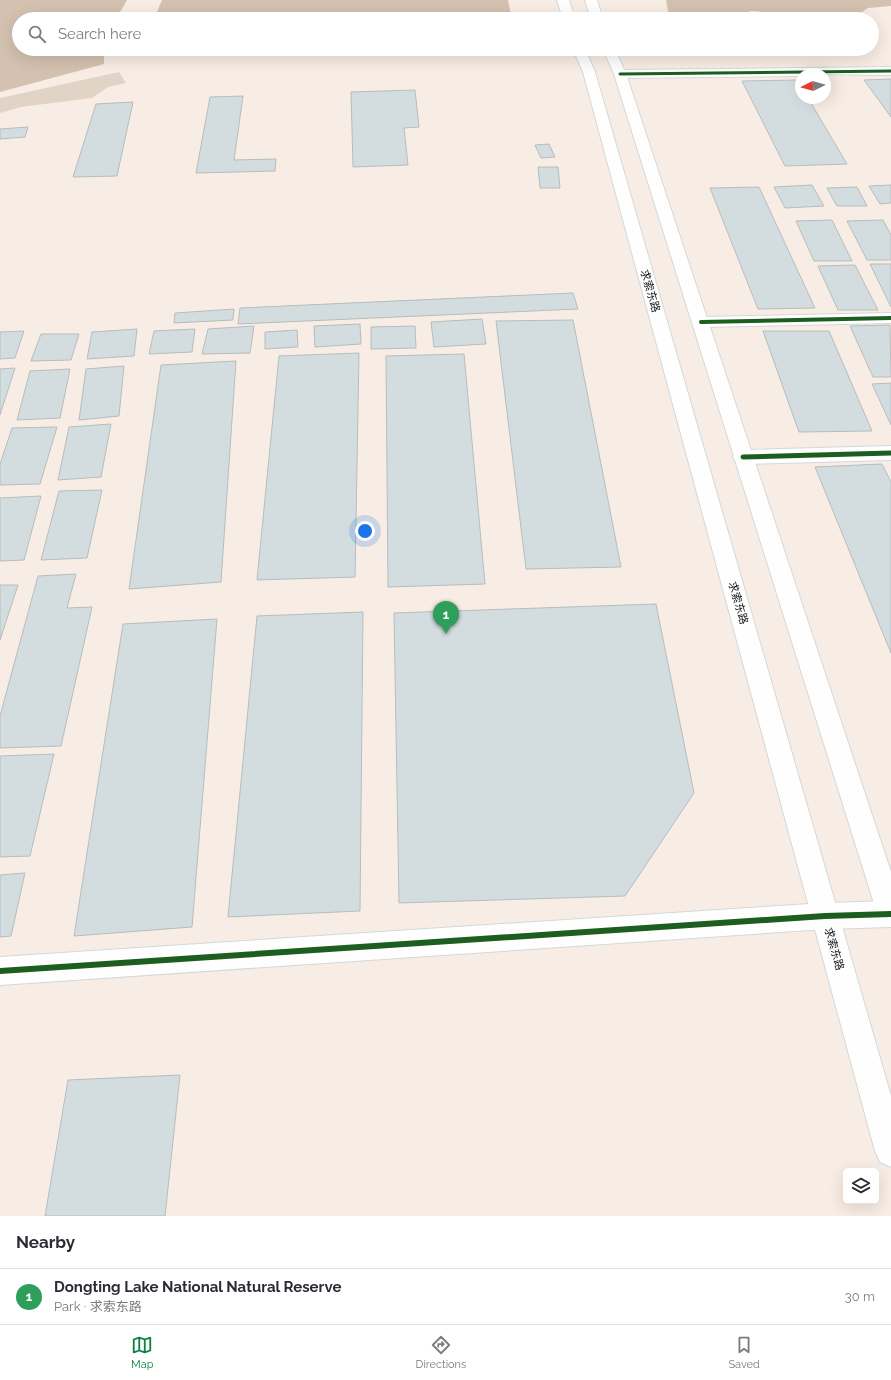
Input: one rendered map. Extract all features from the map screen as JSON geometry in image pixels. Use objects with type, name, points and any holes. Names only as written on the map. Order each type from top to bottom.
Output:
[{"type":"main road","points":[[563,0],[566,12]]},
{"type":"main road","points":[[591,0],[595,12]]},
{"type":"main road","name":"求索东路","points":[[583,56],[589,72],[891,1151]]},
{"type":"main road","points":[[0,971],[825,916],[891,913],[743,457],[701,322],[614,60],[891,71]]},
{"type":"main road","points":[[701,322],[891,318]]},
{"type":"main road","points":[[743,457],[891,453]]},
{"type":"shaded area","points":[[0,0],[891,0],[891,1216],[0,1216]]},
{"type":"shaded area","points":[[0,0],[127,0],[120,12],[12,12],[12,56],[104,56],[104,64],[0,92]]},
{"type":"shaded area","points":[[162,0],[508,0],[510,12],[157,12]]},
{"type":"shaded area","points":[[666,0],[891,0],[891,6],[868,8],[862,12],[668,12]]},
{"type":"shaded area","points":[[119,72],[126,83],[108,87],[92,98],[21,107],[0,113],[0,98]]},
{"type":"building","points":[[891,79],[891,117],[864,80]]},
{"type":"building","points":[[795,80],[795,104],[812,104],[847,164],[785,166],[742,81]]},
{"type":"building","points":[[415,90],[419,127],[404,128],[408,165],[353,167],[351,92]]},
{"type":"building","points":[[243,96],[234,160],[276,159],[275,171],[196,173],[210,97]]},
{"type":"building","points":[[133,102],[117,176],[73,177],[96,104]]},
{"type":"building","points":[[28,127],[25,137],[0,139],[0,129]]},
{"type":"building","points":[[549,144],[555,157],[541,158],[535,145]]},
{"type":"building","points":[[538,167],[558,167],[560,188],[540,188]]},
{"type":"building","points":[[812,185],[824,206],[785,208],[774,187]]},
{"type":"building","points":[[891,185],[891,203],[880,204],[869,186]]},
{"type":"building","points":[[759,187],[815,308],[758,309],[710,188]]},
{"type":"building","points":[[857,187],[867,206],[837,206],[827,188]]},
{"type":"building","points":[[832,220],[852,261],[814,261],[796,221]]},
{"type":"building","points":[[883,220],[891,235],[891,260],[867,260],[847,221]]},
{"type":"building","points":[[870,264],[891,264],[891,307]]},
{"type":"building","points":[[855,265],[878,310],[838,310],[818,266]]},
{"type":"building","points":[[573,293],[578,309],[238,324],[240,308]]},
{"type":"building","points":[[234,309],[233,320],[174,323],[175,313]]},
{"type":"building","points":[[482,319],[486,344],[434,347],[431,322]]},
{"type":"building","points":[[573,320],[621,567],[526,569],[496,321]]},
{"type":"building","points":[[360,324],[361,344],[315,347],[314,326]]},
{"type":"building","points":[[890,325],[891,377],[873,377],[850,326]]},
{"type":"building","points":[[254,326],[250,353],[202,354],[208,329]]},
{"type":"building","points":[[415,326],[416,348],[371,349],[371,327]]},
{"type":"building","points":[[137,329],[134,356],[87,359],[92,332]]},
{"type":"building","points":[[195,329],[192,352],[149,354],[154,331]]},
{"type":"building","points":[[297,330],[298,347],[265,349],[265,332]]},
{"type":"building","points":[[24,331],[15,358],[0,359],[0,332]]},
{"type":"building","points":[[763,331],[829,331],[872,431],[799,432]]},
{"type":"building","points":[[41,334],[79,334],[71,360],[31,361]]},
{"type":"building","points":[[359,353],[355,577],[257,580],[279,356]]},
{"type":"building","points":[[464,354],[485,584],[388,587],[386,356]]},
{"type":"building","points":[[236,361],[221,582],[129,589],[161,365]]},
{"type":"building","points":[[124,366],[119,416],[79,420],[86,369]]},
{"type":"building","points":[[15,368],[0,415],[0,369]]},
{"type":"building","points":[[70,369],[60,418],[17,420],[30,371]]},
{"type":"building","points":[[891,383],[891,425],[872,384]]},
{"type":"building","points":[[111,424],[101,477],[58,480],[69,427]]},
{"type":"building","points":[[57,427],[40,484],[0,485],[0,464],[12,428]]},
{"type":"building","points":[[882,464],[891,482],[891,653],[815,467]]},
{"type":"building","points":[[102,490],[87,558],[41,560],[59,491]]},
{"type":"building","points":[[41,496],[24,560],[0,561],[0,498]]},
{"type":"building","points":[[76,574],[67,608],[92,607],[61,746],[0,748],[0,716],[38,576]]},
{"type":"building","points":[[0,585],[18,585],[0,640]]},
{"type":"building","points":[[656,604],[694,793],[625,896],[399,903],[394,613]]},
{"type":"building","points":[[363,612],[360,911],[228,917],[257,616]]},
{"type":"building","points":[[217,619],[192,927],[74,936],[123,624]]},
{"type":"building","points":[[54,754],[30,856],[0,857],[0,756]]},
{"type":"building","points":[[25,873],[11,936],[0,937],[0,875]]},
{"type":"building","points":[[180,1075],[165,1216],[45,1216],[68,1080]]},
{"type":"cycle path","points":[[620,74],[891,71]]},
{"type":"cycle path","points":[[701,322],[891,318]]},
{"type":"cycle path","points":[[743,457],[891,453]]},
{"type":"cycle path","points":[[0,971],[825,916],[891,914]]},
{"type":"place","name":"Dongting Lake National Natural Reserve","points":[[446,634]]}]
